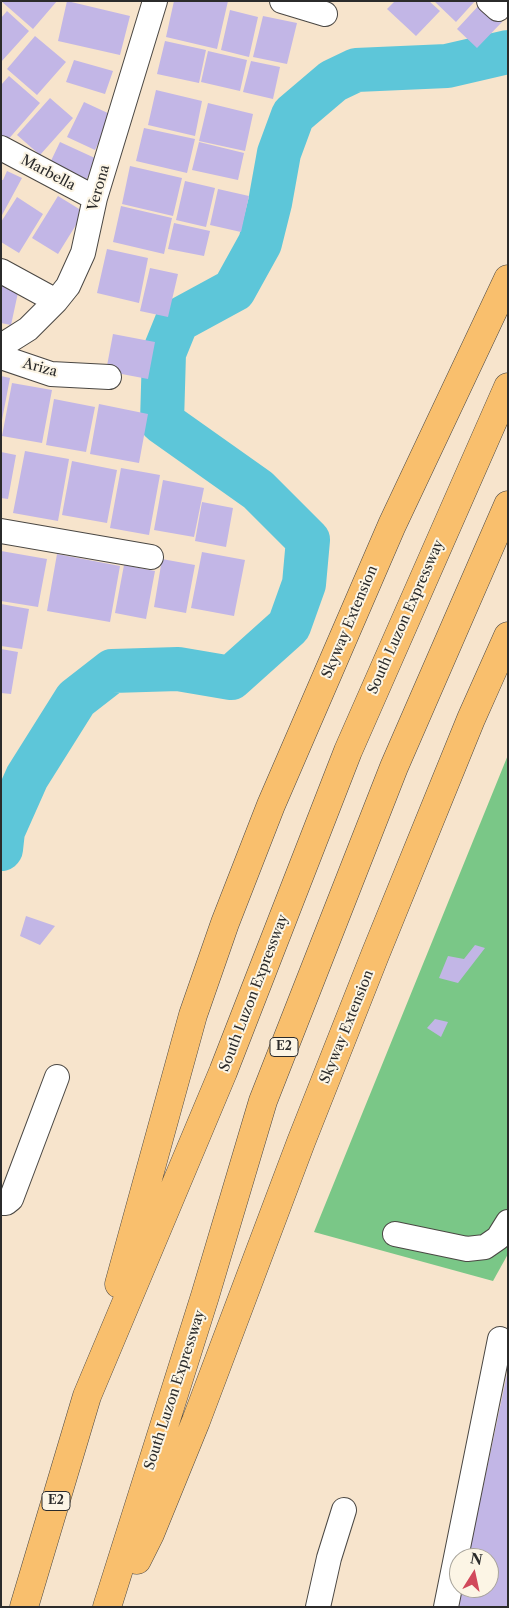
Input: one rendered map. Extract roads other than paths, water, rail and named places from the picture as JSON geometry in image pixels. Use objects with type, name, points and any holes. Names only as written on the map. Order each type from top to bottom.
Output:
[{"type":"highway","name":"Skyway Extension","points":[[88,1396],[193,1015],[225,923],[271,805],[392,525],[508,279]]},
{"type":"highway","name":"South Luzon Expressway","points":[[24,1607],[88,1396],[223,1072],[348,751],[508,387]]},
{"type":"highway","name":"South Luzon Expressway","points":[[108,1607],[205,1296],[263,1101],[394,767],[508,504]]},
{"type":"highway","name":"Skyway Extension","points":[[114,1607],[150,1534],[196,1421],[301,1142],[464,738],[508,636]]},
{"type":"street","name":"Verona","points":[[1,346],[28,329],[56,301],[68,286],[83,253],[95,198],[155,1]]},
{"type":"street","points":[[288,2],[325,14]]},
{"type":"street","name":"Marbella","points":[[1,148],[63,179],[95,198]]},
{"type":"street","points":[[1,271],[56,301]]},
{"type":"street","name":"Ariza","points":[[1,357],[51,374],[109,377]]},
{"type":"street","points":[[1,531],[151,557]]},
{"type":"street","points":[[1,1203],[6,1203],[11,1199],[56,1077]]},
{"type":"street","points":[[395,1234],[467,1249],[485,1247],[498,1238],[508,1222]]},
{"type":"street","points":[[446,1607],[500,1339]]},
{"type":"street","points":[[318,1607],[329,1558],[344,1510]]},
{"type":"waterway","points":[[1,849],[3,831],[27,777],[76,699],[112,671],[178,669],[231,678],[289,626],[304,584],[308,540],[258,490],[162,422],[164,353],[177,321],[234,290],[260,243],[270,203],[279,153],[293,115],[333,81],[356,70],[447,66],[508,52]]}]
